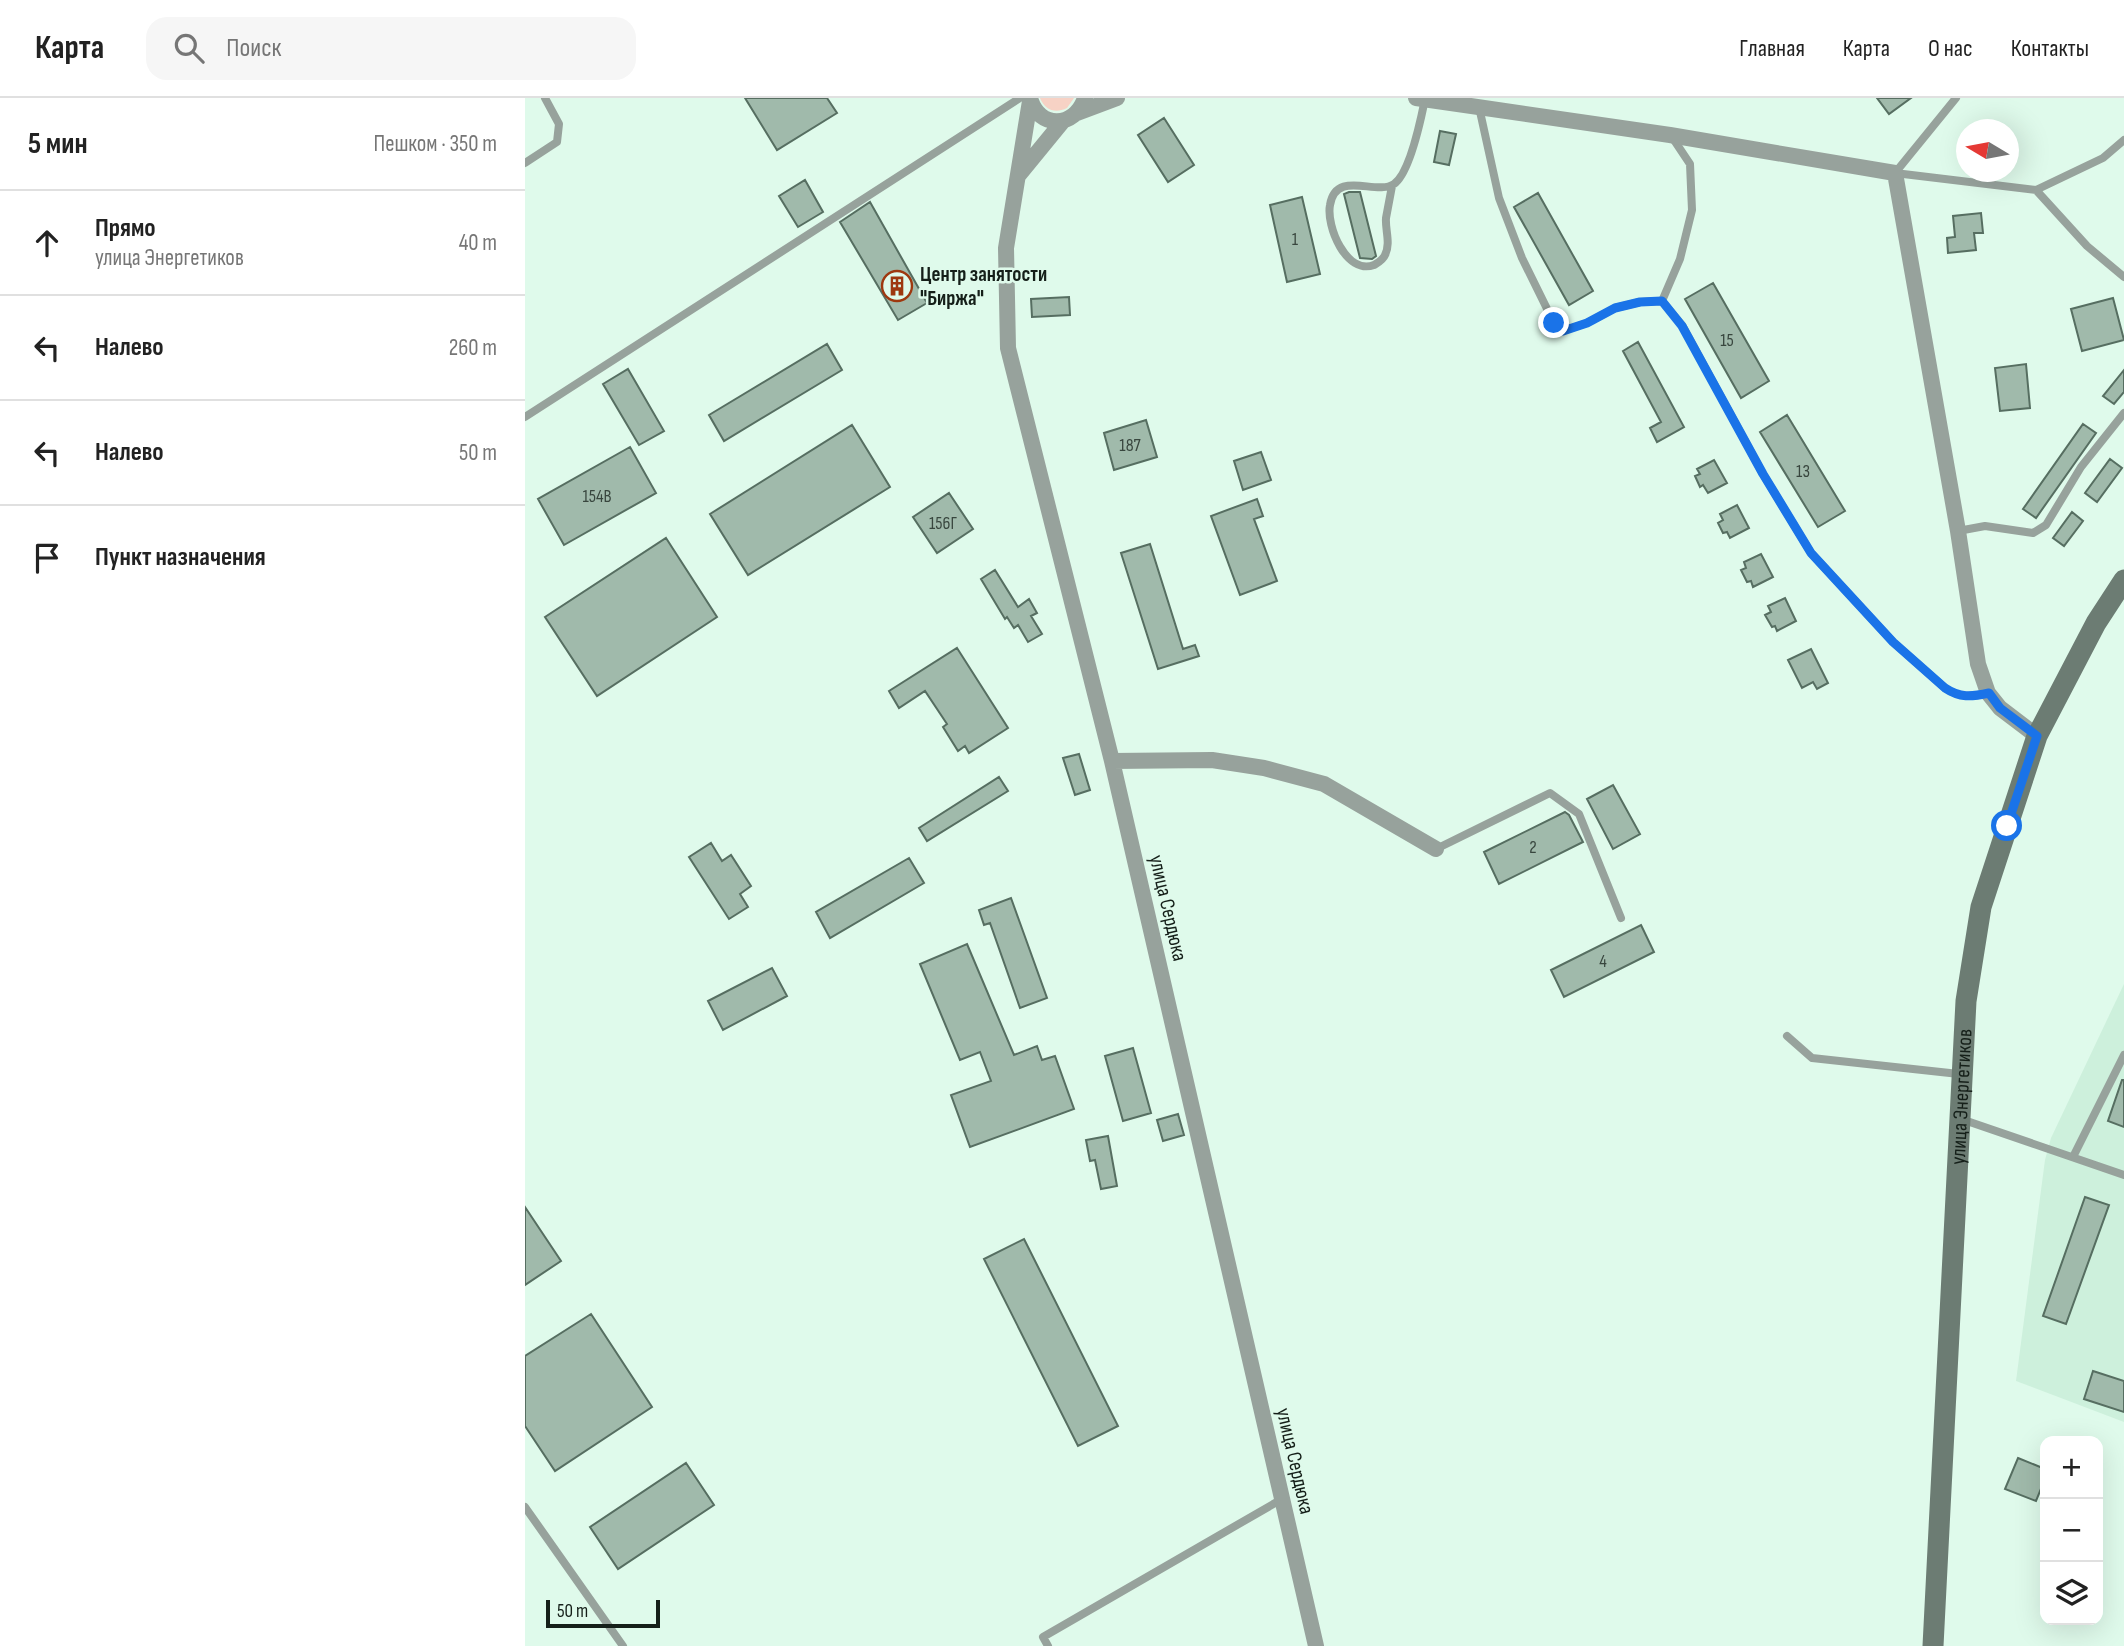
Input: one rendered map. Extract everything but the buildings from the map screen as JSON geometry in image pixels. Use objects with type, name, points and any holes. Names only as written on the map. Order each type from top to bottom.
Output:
[{"type":"main road","name":"улица Энергетиков","points":[[1933,1646],[1966,1001],[1981,907],[2037,736],[2095,623],[2124,580]]},
{"type":"street","points":[[1017,178],[1085,98]]},
{"type":"street","points":[[1027,99],[1039,115],[1047,120],[1070,117],[1117,98]]},
{"type":"street","name":"улица Сердюка","points":[[1027,99],[1006,248],[1008,348],[1112,761],[1316,1646]]},
{"type":"street","points":[[1420,99],[1478,102],[1895,173],[1982,680],[2000,708],[2037,736]]},
{"type":"street","points":[[1112,761],[1212,760],[1288,774],[1324,784],[1436,849]]},
{"type":"lane","points":[[525,163],[557,142],[559,124],[545,98]]},
{"type":"lane","points":[[1895,173],[1956,98]]},
{"type":"lane","points":[[525,417],[1027,99]]},
{"type":"lane","points":[[1392,186],[1348,186],[1339,190],[1330,203],[1329,222],[1335,236],[1344,252],[1357,265],[1365,267],[1382,261],[1387,252],[1387,215],[1392,186],[1409,158],[1418,133],[1420,99]]},
{"type":"lane","points":[[1478,102],[1499,198],[1522,258],[1554,323],[1563,331],[1587,323],[1615,308],[1640,302],[1662,301]]},
{"type":"lane","points":[[1662,301],[1680,259],[1692,210],[1690,164],[1670,135]]},
{"type":"lane","points":[[1895,173],[2036,190],[2103,158],[2124,140]]},
{"type":"lane","points":[[2036,190],[2087,246],[2124,277]]},
{"type":"lane","points":[[1662,301],[1682,326],[1763,474],[1811,553],[1893,642],[1945,688],[1965,697],[1989,693]]},
{"type":"lane","points":[[1958,531],[1985,526],[2033,533],[2046,525],[2081,467],[2124,413]]},
{"type":"lane","points":[[1436,849],[1550,793],[1579,814],[1621,918]]},
{"type":"lane","points":[[1787,1036],[1812,1058],[1962,1074]]},
{"type":"lane","points":[[2073,1157],[2124,1055]]},
{"type":"lane","points":[[1960,1119],[2124,1175]]},
{"type":"lane","points":[[1048,1646],[1043,1637],[1282,1499]]},
{"type":"lane","points":[[525,1507],[623,1646]]},
{"type":"shaded area","points":[[1040,98],[1074,98],[1067,108],[1055,111],[1048,108]]},
{"type":"shaded area","points":[[2124,984],[2124,1422],[2016,1381],[2045,1160],[2051,1138]]},
{"type":"place","name":"Центр занятости \"Биржа\"","points":[[897,286]]},
{"type":"route","points":[[1554,323],[1563,331],[1587,323],[1615,308],[1640,302],[1662,301],[1682,326],[1763,474],[1811,553],[1893,642],[1945,688],[1965,697],[1989,693],[2000,708],[2037,736],[2007,826]]}]
